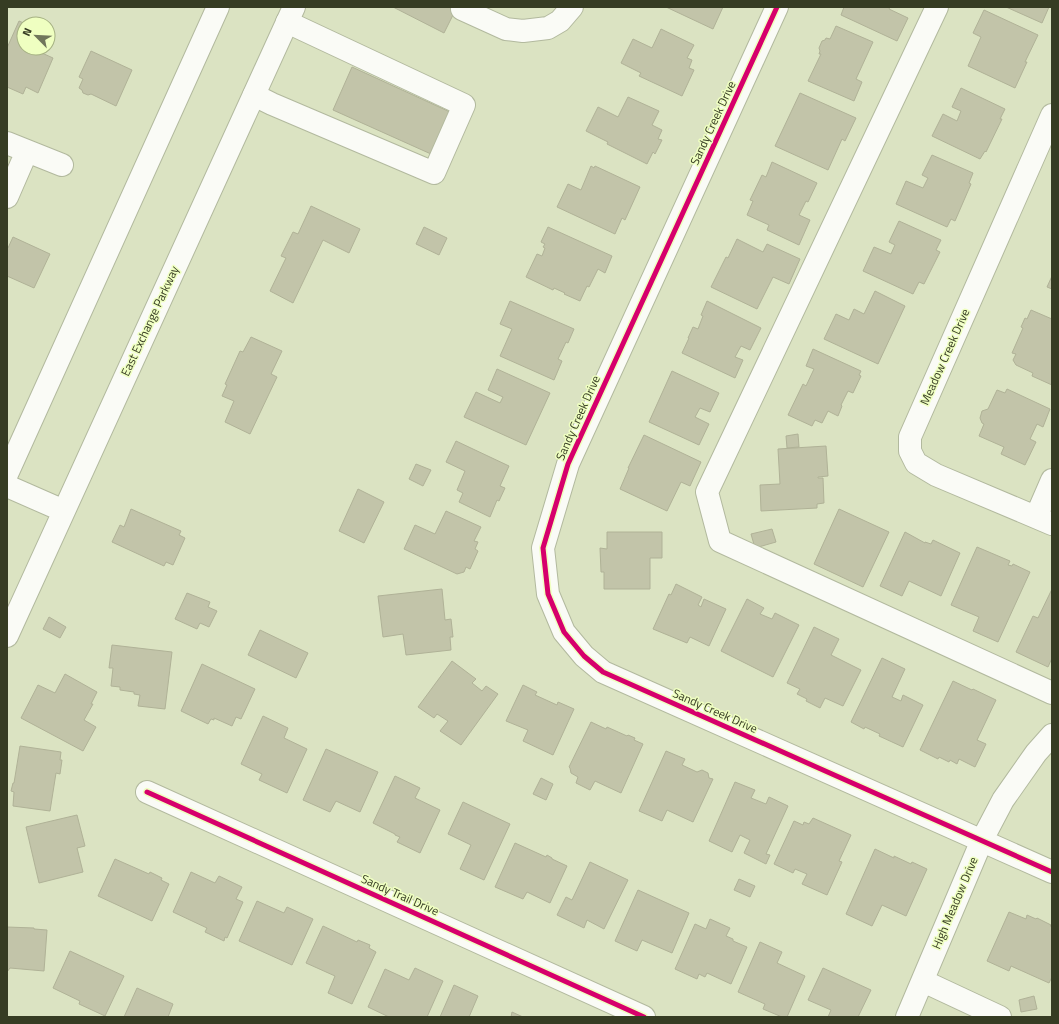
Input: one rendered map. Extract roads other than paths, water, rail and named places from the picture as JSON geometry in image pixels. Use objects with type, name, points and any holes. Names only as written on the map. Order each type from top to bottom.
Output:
[{"type":"street","points":[[7,474],[218,7]]},
{"type":"street","points":[[462,9],[506,29],[523,31],[548,28],[560,21],[572,7]]},
{"type":"street","name":"Sandy Creek Drive","points":[[777,7],[568,464],[543,548],[548,594],[564,632],[584,656],[603,672],[1052,872]]},
{"type":"street","points":[[937,7],[707,492],[720,541],[1052,693]]},
{"type":"street","points":[[254,95],[434,173],[464,105],[290,15]]},
{"type":"street","name":"East Exchange Parkway","points":[[7,636],[290,15]]},
{"type":"street","name":"Meadow Creek Drive","points":[[1044,520],[936,476],[916,463],[910,451],[910,437],[1052,115]]},
{"type":"street","points":[[7,197],[17,147],[62,165]]},
{"type":"street","points":[[1044,520],[1052,480]]},
{"type":"street","points":[[7,486],[64,511]]},
{"type":"street","name":"High Meadow Drive","points":[[907,1017],[982,840],[1003,800],[1036,753],[1052,735]]},
{"type":"street","name":"Sandy Trail Drive","points":[[147,792],[644,1017]]},
{"type":"street","points":[[923,981],[1000,1017]]}]
